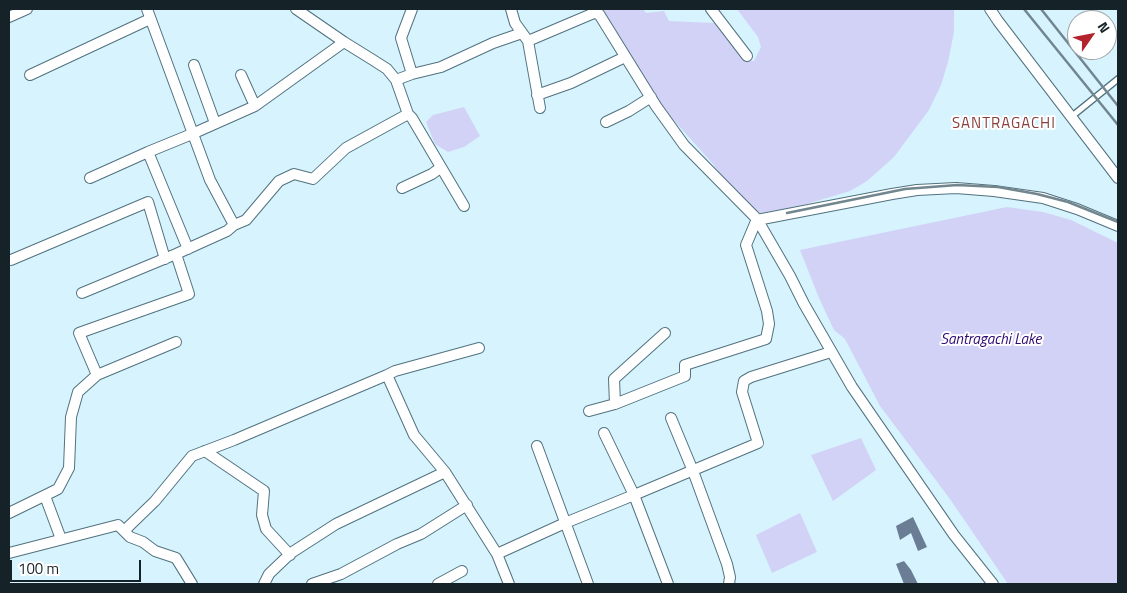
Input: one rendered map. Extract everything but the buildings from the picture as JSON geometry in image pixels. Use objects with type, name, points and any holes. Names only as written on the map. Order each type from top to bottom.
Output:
[{"type":"street","points":[[9,17],[26,9]]},
{"type":"street","points":[[296,9],[380,64],[396,80],[408,114],[464,206]]},
{"type":"street","points":[[412,9],[401,38],[412,74]]},
{"type":"street","points":[[511,9],[515,23],[526,37],[540,108]]},
{"type":"street","points":[[712,9],[747,56]]},
{"type":"street","points":[[990,9],[1118,178]]},
{"type":"street","points":[[396,80],[441,67],[493,43],[526,37],[594,13],[598,14],[684,145],[757,220],[852,387],[954,535],[993,584]]},
{"type":"street","points":[[30,75],[149,14],[210,180],[234,225]]},
{"type":"street","points":[[90,178],[255,106],[344,42]]},
{"type":"street","points":[[537,96],[571,83],[625,57]]},
{"type":"street","points":[[194,65],[215,123]]},
{"type":"street","points":[[241,75],[255,106]]},
{"type":"street","points":[[606,122],[629,111],[651,97]]},
{"type":"street","points":[[82,293],[228,231],[234,225],[246,220],[278,181],[294,174],[313,179],[346,148],[408,114]]},
{"type":"street","points":[[148,152],[188,249]]},
{"type":"street","points":[[402,188],[432,174],[440,168]]},
{"type":"street","points":[[757,220],[892,194],[917,190],[956,188],[1043,198],[1077,209],[1118,226]]},
{"type":"street","points":[[11,260],[148,202],[164,259]]},
{"type":"street","points":[[589,411],[616,404],[685,376],[686,365],[766,339],[769,324],[767,311],[746,245],[757,220]]},
{"type":"street","points":[[98,375],[79,333],[189,294],[176,254]]},
{"type":"street","points":[[616,404],[614,379],[665,333]]},
{"type":"street","points":[[9,513],[58,489],[69,468],[71,416],[78,392],[98,375],[176,342]]},
{"type":"street","points":[[124,531],[155,500],[192,456],[395,371],[479,348]]},
{"type":"street","points":[[497,554],[565,523],[758,443],[742,392],[744,381],[752,376],[831,352]]},
{"type":"street","points":[[387,375],[414,435],[445,472],[467,506],[497,554],[509,584]]},
{"type":"street","points":[[671,418],[693,470],[727,564],[730,578],[729,584]]},
{"type":"street","points":[[604,433],[634,496],[668,584]]},
{"type":"street","points":[[536,446],[588,584]]},
{"type":"street","points":[[205,451],[264,491],[262,515],[266,529],[290,555]]},
{"type":"street","points":[[264,584],[269,574],[290,555],[336,524],[445,472]]},
{"type":"street","points":[[45,496],[61,540]]},
{"type":"street","points":[[312,584],[341,574],[397,544],[421,534],[467,506]]},
{"type":"street","points":[[9,553],[118,526],[130,537],[143,542],[155,551],[176,558],[192,584]]},
{"type":"street","points":[[438,584],[462,571]]},
{"type":"lane","points":[[1071,117],[1118,79]]},
{"type":"water","points":[[590,9],[643,9],[646,13],[664,11],[669,21],[714,23],[745,61],[754,61],[761,47],[758,37],[737,9],[954,9],[954,32],[941,85],[929,110],[894,157],[867,181],[850,191],[797,207],[749,215],[713,164],[669,115],[641,78],[619,43]]},
{"type":"water","points":[[464,107],[480,136],[464,147],[448,152],[435,144],[426,122],[433,115]]},
{"type":"water","name":"Santragachi Lake","points":[[1007,207],[1043,212],[1071,220],[1118,243],[1118,584],[1008,584],[950,499],[880,406],[845,339],[834,330],[800,250]]},
{"type":"water","points":[[861,438],[876,470],[833,501],[811,455]]},
{"type":"water","points":[[800,513],[817,552],[772,573],[756,535]]},
{"type":"railway","points":[[1024,9],[1118,125]]},
{"type":"railway","points":[[1041,9],[1118,106]]},
{"type":"railway","points":[[787,213],[905,189],[957,185],[998,187],[1037,194],[1068,202],[1118,222]]},
{"type":"district","name":"SANTRAGACHI","points":[[1004,124]]}]
